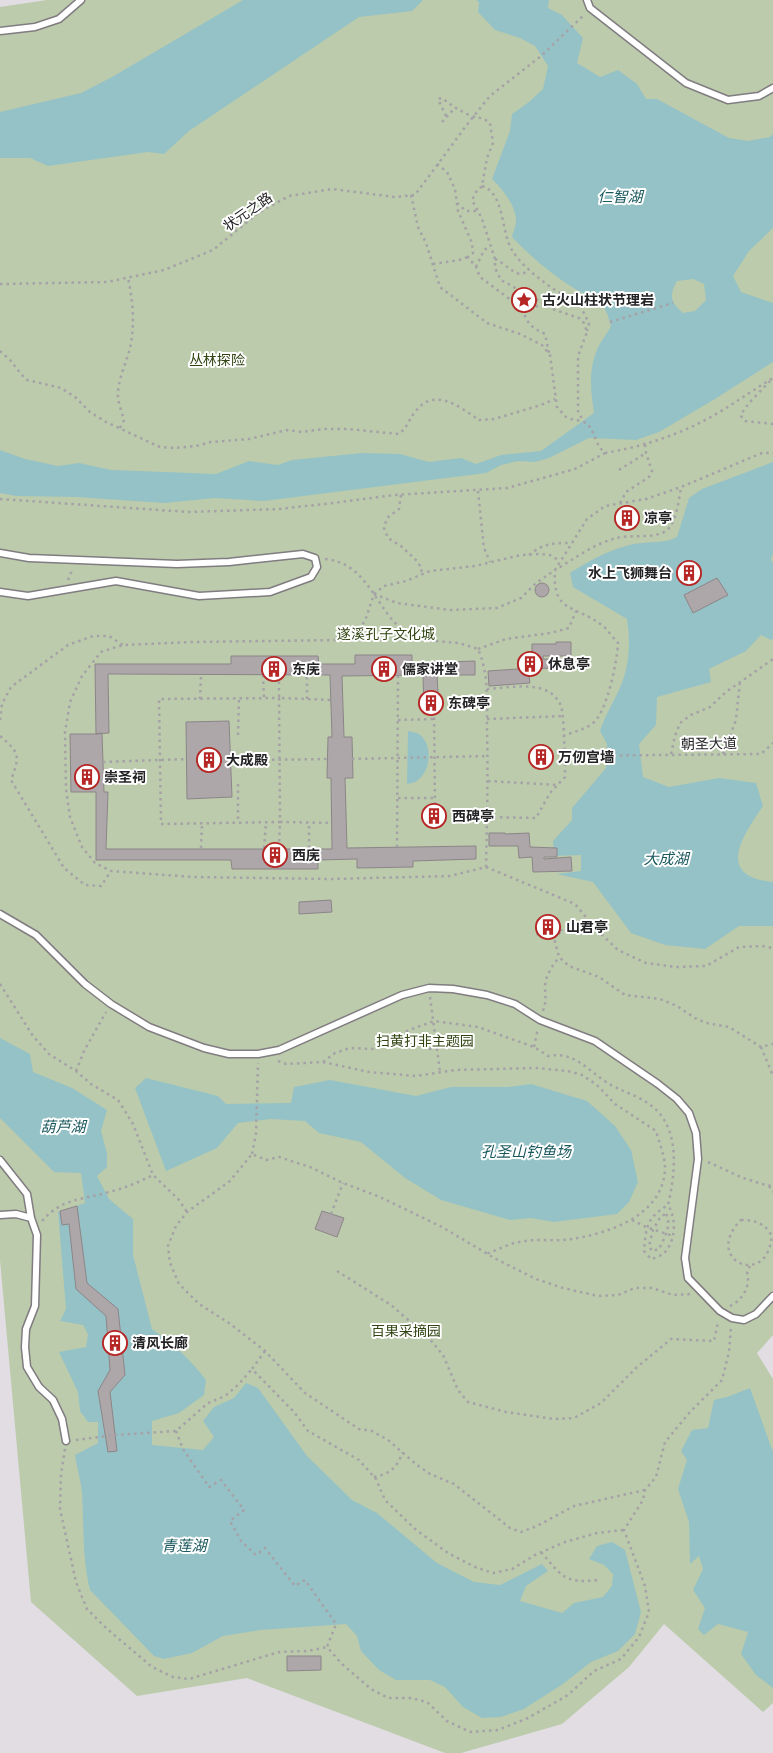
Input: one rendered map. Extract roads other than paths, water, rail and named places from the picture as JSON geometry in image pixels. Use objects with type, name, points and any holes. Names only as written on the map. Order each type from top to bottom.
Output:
[{"type":"lane","points":[[0,31],[36,27],[59,19],[81,0]]},
{"type":"lane","points":[[587,0],[590,8],[686,83],[728,100],[759,96],[773,88]]},
{"type":"lane","points":[[0,553],[29,558],[177,564],[229,562],[303,554],[315,558],[317,567],[310,577],[270,592],[199,596],[116,581],[28,596],[0,592]]},
{"type":"lane","points":[[0,914],[36,935],[85,984],[111,1004],[149,1028],[204,1048],[229,1054],[258,1054],[279,1050],[402,995],[429,988],[452,989],[487,995],[516,1004],[540,1020],[595,1041],[677,1099],[689,1113],[696,1133],[698,1159],[685,1258],[688,1278],[720,1311],[732,1318],[744,1320],[756,1314],[773,1296]]},
{"type":"lane","points":[[0,1160],[27,1194],[36,1235],[35,1306],[26,1329],[24,1347],[27,1367],[39,1387],[54,1400],[62,1419],[66,1441]]},
{"type":"lane","points":[[0,1215],[16,1214],[31,1218]]},
{"type":"water","points":[[243,0],[423,0],[412,11],[359,17],[189,131],[164,154],[148,152],[48,166],[30,158],[0,158],[0,112],[81,93],[112,77]]},
{"type":"water","name":"仁智湖","points":[[476,0],[549,0],[548,8],[562,15],[583,38],[577,63],[600,77],[618,70],[637,84],[646,99],[657,99],[729,138],[748,141],[770,137],[773,134],[773,228],[749,251],[733,276],[741,292],[773,303],[773,362],[659,432],[636,440],[589,438],[549,458],[535,462],[518,461],[501,465],[486,473],[264,501],[215,498],[164,503],[76,497],[16,496],[0,493],[0,450],[25,459],[58,466],[79,463],[111,470],[216,474],[249,461],[278,465],[292,460],[362,453],[400,454],[429,462],[461,458],[476,464],[501,455],[541,451],[594,413],[591,374],[597,350],[611,326],[606,312],[601,304],[593,298],[572,287],[548,270],[512,237],[516,225],[514,209],[504,192],[492,179],[510,131],[512,114],[543,89],[548,66],[535,46],[520,38],[495,30],[478,12],[479,2]],"holes":[[[693,279],[704,284],[706,300],[695,311],[683,313],[673,302],[672,294],[677,281]]]},
{"type":"water","name":"大成湖","points":[[773,462],[773,553],[771,559],[773,564],[773,638],[771,640],[761,635],[746,651],[709,669],[711,682],[657,697],[656,725],[639,744],[643,777],[669,787],[719,778],[756,783],[763,806],[742,842],[738,853],[739,863],[744,872],[755,878],[773,882],[773,926],[739,926],[705,949],[665,945],[631,933],[593,882],[557,874],[581,871],[581,855],[554,856],[553,841],[572,820],[572,808],[606,768],[607,744],[600,731],[624,677],[629,648],[627,619],[573,587],[570,573],[609,552],[634,544],[666,541],[677,537],[689,498],[702,489]]},
{"type":"water","points":[[408,731],[418,733],[424,738],[429,757],[426,770],[422,776],[416,782],[407,784]]},
{"type":"water","name":"青莲湖","points":[[0,1038],[30,1054],[33,1072],[72,1088],[107,1110],[101,1131],[107,1153],[107,1167],[97,1176],[109,1199],[133,1219],[133,1255],[152,1329],[181,1352],[206,1380],[204,1395],[179,1413],[152,1421],[152,1445],[203,1450],[214,1437],[203,1421],[214,1407],[234,1398],[246,1383],[258,1388],[307,1456],[352,1500],[377,1513],[437,1563],[474,1582],[500,1585],[542,1564],[548,1571],[526,1586],[520,1601],[562,1613],[574,1603],[603,1597],[612,1586],[613,1574],[604,1565],[589,1559],[597,1546],[612,1542],[625,1550],[641,1612],[635,1634],[618,1651],[591,1662],[563,1684],[524,1709],[501,1717],[482,1718],[463,1707],[445,1687],[430,1680],[396,1680],[379,1670],[361,1651],[357,1636],[346,1624],[260,1630],[223,1636],[192,1653],[164,1659],[154,1656],[90,1590],[87,1578],[84,1554],[82,1493],[75,1455],[98,1443],[98,1422],[88,1422],[80,1411],[78,1392],[59,1352],[86,1347],[88,1334],[83,1325],[60,1321],[66,1309],[58,1212],[85,1203],[81,1173],[54,1172],[0,1118]]},
{"type":"water","name":"孔圣山钓鱼场","points":[[146,1078],[218,1096],[226,1104],[291,1103],[294,1087],[330,1080],[416,1096],[451,1087],[508,1087],[531,1084],[587,1101],[615,1126],[631,1150],[638,1182],[629,1202],[617,1214],[554,1222],[531,1218],[510,1220],[441,1200],[405,1178],[361,1142],[319,1133],[305,1121],[271,1119],[238,1123],[217,1148],[166,1171],[135,1088]]},
{"type":"water","points":[[750,1388],[773,1452],[773,1688],[756,1675],[741,1654],[748,1632],[718,1624],[704,1635],[698,1629],[705,1608],[693,1590],[703,1569],[699,1556],[690,1564],[689,1522],[678,1489],[687,1460],[681,1451],[692,1430],[708,1428],[714,1400]]},
{"type":"place","name":"古火山柱状节理岩","points":[[524,300]]},
{"type":"place","name":"凉亭","points":[[627,518]]},
{"type":"place","name":"水上飞狮舞台","points":[[689,573]]},
{"type":"place","name":"休息亭","points":[[530,664]]},
{"type":"place","name":"东庑","points":[[274,669]]},
{"type":"place","name":"儒家讲堂","points":[[384,669]]},
{"type":"place","name":"东碑亭","points":[[431,703]]},
{"type":"place","name":"万仞宫墙","points":[[541,757]]},
{"type":"place","name":"大成殿","points":[[209,760]]},
{"type":"place","name":"崇圣祠","points":[[87,777]]},
{"type":"place","name":"西碑亭","points":[[434,816]]},
{"type":"place","name":"西庑","points":[[275,855]]},
{"type":"place","name":"山君亭","points":[[548,927]]},
{"type":"place","name":"清风长廊","points":[[115,1343]]},
{"type":"park label","name":"丛林探险","points":[[217,360]]},
{"type":"park label","name":"遂溪孔子文化城","points":[[386,634]]},
{"type":"park label","name":"扫黄打非主题园","points":[[425,1041]]},
{"type":"park label","name":"百果采摘园","points":[[406,1331]]},
{"type":"water label","name":"葫芦湖","points":[[63,1127]]}]
